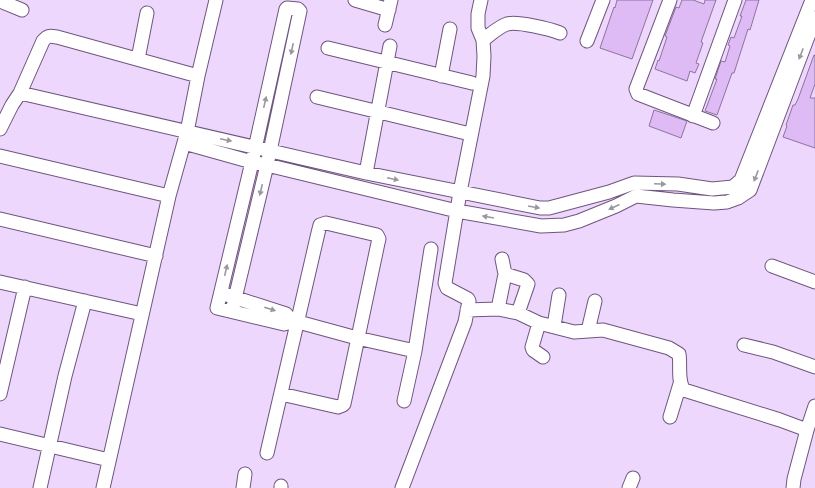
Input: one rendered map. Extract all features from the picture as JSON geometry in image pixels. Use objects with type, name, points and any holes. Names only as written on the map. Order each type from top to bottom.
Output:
[{"type":"street","points":[[103,488],[142,314],[170,196],[186,138],[198,76],[216,0]]},
{"type":"street","points":[[355,0],[390,5],[385,25]]},
{"type":"street","points":[[402,488],[465,322],[469,301],[468,299],[447,288],[445,283],[460,192],[483,76],[483,40],[478,28],[478,14],[481,0]]},
{"type":"street","points":[[587,40],[603,0]]},
{"type":"street","points":[[670,0],[636,89],[638,94],[713,123]]},
{"type":"street","points":[[693,116],[735,0]]},
{"type":"street","points":[[186,138],[255,147],[366,173],[540,208],[548,208],[609,192],[634,183],[678,184],[712,188],[733,187],[741,180],[812,0]]},
{"type":"street","points":[[0,1],[22,10]]},
{"type":"street","points":[[238,313],[235,298],[267,165],[300,11],[298,9],[286,9],[252,162],[216,308],[284,324],[294,321]]},
{"type":"street","points":[[138,59],[147,13]]},
{"type":"street","points":[[20,93],[186,138],[252,162],[457,211],[541,226],[552,226],[579,221],[636,196],[714,203],[727,202],[738,198],[750,190],[815,18]]},
{"type":"street","points":[[483,40],[502,26],[510,23],[547,29],[560,33]]},
{"type":"street","points":[[441,76],[450,29]]},
{"type":"street","points":[[0,128],[20,93],[46,37],[57,37],[198,76]]},
{"type":"street","points":[[366,173],[390,46]]},
{"type":"street","points":[[328,48],[472,83]]},
{"type":"street","points":[[317,97],[466,132]]},
{"type":"street","points":[[0,156],[170,196]]},
{"type":"street","points":[[634,183],[636,196]]},
{"type":"street","points":[[0,219],[156,256]]},
{"type":"street","points":[[267,453],[281,394],[294,321],[320,225],[326,224],[377,235],[379,239],[343,405],[338,407],[281,394]]},
{"type":"street","points":[[404,400],[415,351],[431,249]]},
{"type":"street","points":[[498,309],[505,274],[502,259]]},
{"type":"street","points":[[772,266],[815,282]]},
{"type":"street","points":[[505,274],[524,280],[528,284],[518,313]]},
{"type":"street","points":[[0,282],[142,314]]},
{"type":"street","points":[[0,394],[6,345],[25,287]]},
{"type":"street","points":[[220,293],[286,314],[294,321],[415,351]]},
{"type":"street","points":[[554,326],[559,295]]},
{"type":"street","points":[[40,488],[84,301]]},
{"type":"street","points":[[588,331],[595,301]]},
{"type":"street","points":[[238,313],[248,302]]},
{"type":"street","points":[[467,310],[498,309],[518,313],[539,323],[574,332],[603,330],[670,348],[679,354],[680,360],[680,384],[670,417]]},
{"type":"street","points":[[539,323],[532,347],[533,350],[543,357]]},
{"type":"street","points":[[744,345],[773,352],[815,367]]},
{"type":"street","points":[[680,384],[684,390],[807,430]]},
{"type":"street","points":[[793,488],[807,430],[815,406]]},
{"type":"street","points":[[0,434],[109,460]]},
{"type":"street","points":[[243,488],[245,474]]},
{"type":"building","points":[[617,0],[653,0],[632,59],[600,48]]},
{"type":"building","points":[[682,0],[693,0],[704,4],[705,0],[716,0],[701,42],[703,43],[696,63],[699,64],[695,73],[690,71],[687,81],[655,69],[658,60],[659,61],[667,37],[665,36],[676,7],[679,8]]},
{"type":"building","points":[[746,0],[759,0],[750,30],[748,29],[734,73],[732,73],[717,115],[705,111],[717,79],[715,79],[721,61],[725,62],[730,46],[728,45],[731,37],[734,38]]},
{"type":"building","points":[[814,55],[815,84],[810,98],[815,98],[815,148],[783,137],[793,105],[795,105],[798,99]]},
{"type":"building","points":[[654,110],[687,121],[681,138],[649,126]]}]
